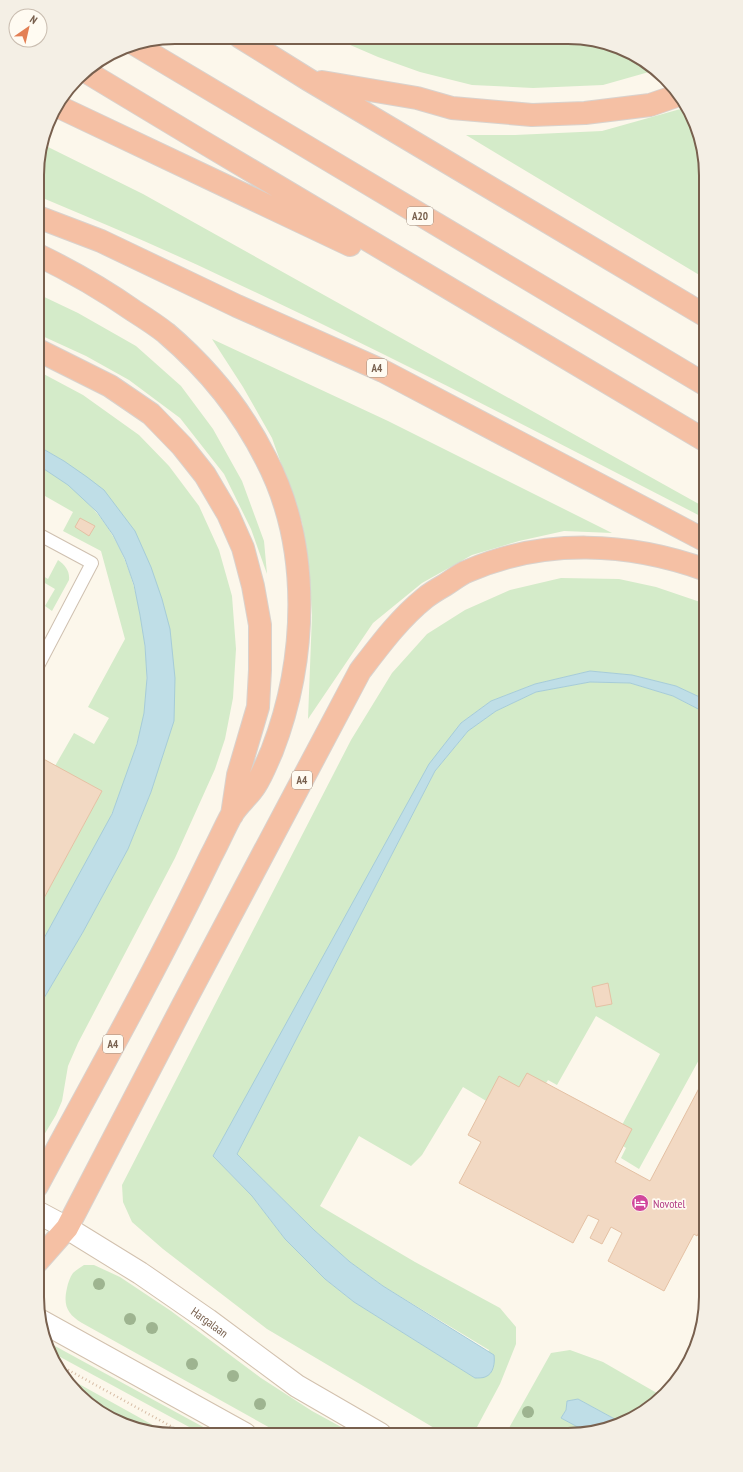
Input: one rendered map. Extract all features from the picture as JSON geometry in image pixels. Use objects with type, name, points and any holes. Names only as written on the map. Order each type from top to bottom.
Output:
[{"type":"highway","points":[[251,44],[309,80],[699,312]]},
{"type":"highway","name":"A20","points":[[142,49],[699,381]]},
{"type":"highway","points":[[91,75],[699,437]]},
{"type":"highway","points":[[309,80],[417,98],[452,108],[532,116],[585,113],[650,105],[673,97]]},
{"type":"highway","points":[[62,108],[476,305]]},
{"type":"highway","name":"A4","points":[[44,219],[101,240],[238,306],[383,371],[699,537]]},
{"type":"highway","name":"A4","points":[[44,258],[119,300],[164,331],[202,367],[241,416],[267,459],[282,495],[292,533],[298,570],[299,626],[293,675],[281,721],[272,750],[257,784],[232,814],[190,902],[44,1173]]},
{"type":"highway","name":"A4","points":[[44,353],[110,386],[151,414],[182,446],[205,475],[228,514],[243,548],[253,586],[260,625],[260,670],[258,706],[238,775],[232,814]]},
{"type":"highway","name":"A4","points":[[67,1228],[164,1039],[360,671],[391,630],[425,598],[467,571],[514,554],[564,547],[614,548],[664,558],[699,568]]},
{"type":"highway","points":[[44,1254],[67,1228]]},
{"type":"main road","name":"Hargalaan","points":[[44,1216],[67,1228],[140,1273],[196,1311],[297,1386],[370,1428]]},
{"type":"main road","points":[[47,1325],[234,1428]]},
{"type":"lane","points":[[44,537],[92,563],[44,655]]},
{"type":"path","points":[[65,1368],[174,1428]]},
{"type":"green space","points":[[348,44],[577,44],[610,51],[641,66],[648,72],[603,85],[533,88],[472,85],[420,72],[378,57]]},
{"type":"green space","points":[[681,109],[692,133],[699,166],[699,275],[466,135],[515,135],[602,131]]},
{"type":"green space","points":[[47,146],[143,194],[699,504],[699,515],[466,395],[345,335],[108,225],[44,198],[44,166]]},
{"type":"green space","points":[[44,297],[78,313],[136,346],[181,386],[213,429],[242,481],[264,541],[267,574],[251,529],[224,474],[180,418],[129,380],[86,356],[44,337]]},
{"type":"green space","points":[[212,339],[388,421],[612,533],[564,531],[519,541],[472,555],[422,583],[373,623],[308,719],[312,615],[309,566],[302,522],[272,438],[243,387]]},
{"type":"green space","points":[[44,374],[83,395],[139,435],[169,466],[199,506],[219,550],[232,596],[236,649],[233,698],[225,739],[215,769],[175,858],[78,1043],[68,1066],[62,1101],[56,1115],[44,1135],[44,998],[83,932],[128,849],[151,792],[162,599],[64,461],[44,449]]},
{"type":"green space","points":[[44,469],[75,490],[90,505],[114,538],[123,557],[131,577],[140,613],[147,670],[146,699],[137,742],[110,819],[44,938],[44,898],[102,791],[55,766],[74,733],[94,744],[109,718],[88,707],[125,639],[101,551],[63,531],[73,512],[44,495]]},
{"type":"green space","points":[[58,560],[63,564],[69,574],[69,580],[52,611],[45,606],[55,589],[44,583],[44,577],[48,579]]},
{"type":"green space","points":[[561,578],[619,579],[656,587],[699,602],[699,697],[676,686],[632,675],[590,671],[535,684],[491,701],[461,723],[213,1156],[252,1196],[285,1239],[325,1279],[354,1302],[475,1378],[489,1350],[383,1286],[350,1262],[314,1230],[237,1154],[435,771],[468,731],[496,711],[536,692],[590,682],[630,683],[673,696],[699,709],[699,1060],[639,1169],[621,1158],[626,1148],[614,1140],[660,1054],[596,1016],[557,1085],[548,1080],[521,1122],[463,1087],[422,1155],[411,1166],[359,1136],[320,1206],[415,1262],[500,1308],[516,1327],[516,1344],[500,1384],[477,1427],[434,1428],[267,1329],[163,1249],[132,1222],[123,1202],[122,1185],[351,740],[392,673],[427,634],[465,610],[510,590]]},
{"type":"green space","points":[[84,1265],[94,1265],[120,1277],[171,1311],[261,1378],[312,1411],[343,1428],[270,1428],[82,1323],[73,1316],[66,1304],[67,1286],[74,1272]]},
{"type":"green space","points":[[54,1345],[205,1428],[191,1428],[59,1356]]},
{"type":"green space","points":[[570,1350],[603,1362],[656,1393],[641,1406],[615,1419],[578,1399],[567,1401],[566,1410],[561,1418],[579,1428],[509,1428],[551,1353]]},
{"type":"green space","points":[[77,1383],[156,1427],[133,1421],[102,1406]]},
{"type":"water","points":[[44,449],[64,461],[104,490],[135,531],[151,567],[170,629],[175,678],[174,721],[151,792],[128,849],[83,932],[44,998],[44,938],[112,814],[137,744],[144,713],[147,678],[145,646],[140,615],[134,585],[125,559],[113,535],[97,512],[68,485],[44,469]]},
{"type":"water","points":[[590,671],[632,675],[676,686],[699,697],[699,709],[673,696],[630,683],[590,682],[536,692],[496,711],[468,731],[435,771],[237,1154],[314,1230],[350,1262],[383,1286],[494,1355],[492,1371],[484,1377],[475,1378],[354,1302],[325,1279],[285,1239],[252,1196],[213,1156],[429,764],[461,723],[491,701],[535,684]]},
{"type":"water","points":[[578,1399],[615,1419],[579,1428],[561,1418],[566,1410],[567,1401]]},
{"type":"building","points":[[80,518],[95,526],[89,536],[75,527]]},
{"type":"building","points":[[44,759],[102,791],[44,898]]},
{"type":"building","points":[[608,983],[612,1004],[596,1007],[592,987]]},
{"type":"building","points":[[527,1073],[632,1129],[615,1162],[650,1181],[699,1088],[699,1232],[697,1236],[694,1234],[664,1291],[608,1261],[622,1233],[611,1227],[602,1244],[590,1238],[599,1220],[588,1215],[573,1243],[459,1183],[481,1142],[468,1135],[499,1076],[519,1087]]},
{"type":"place","name":"Novotel","points":[[640,1203]]}]
